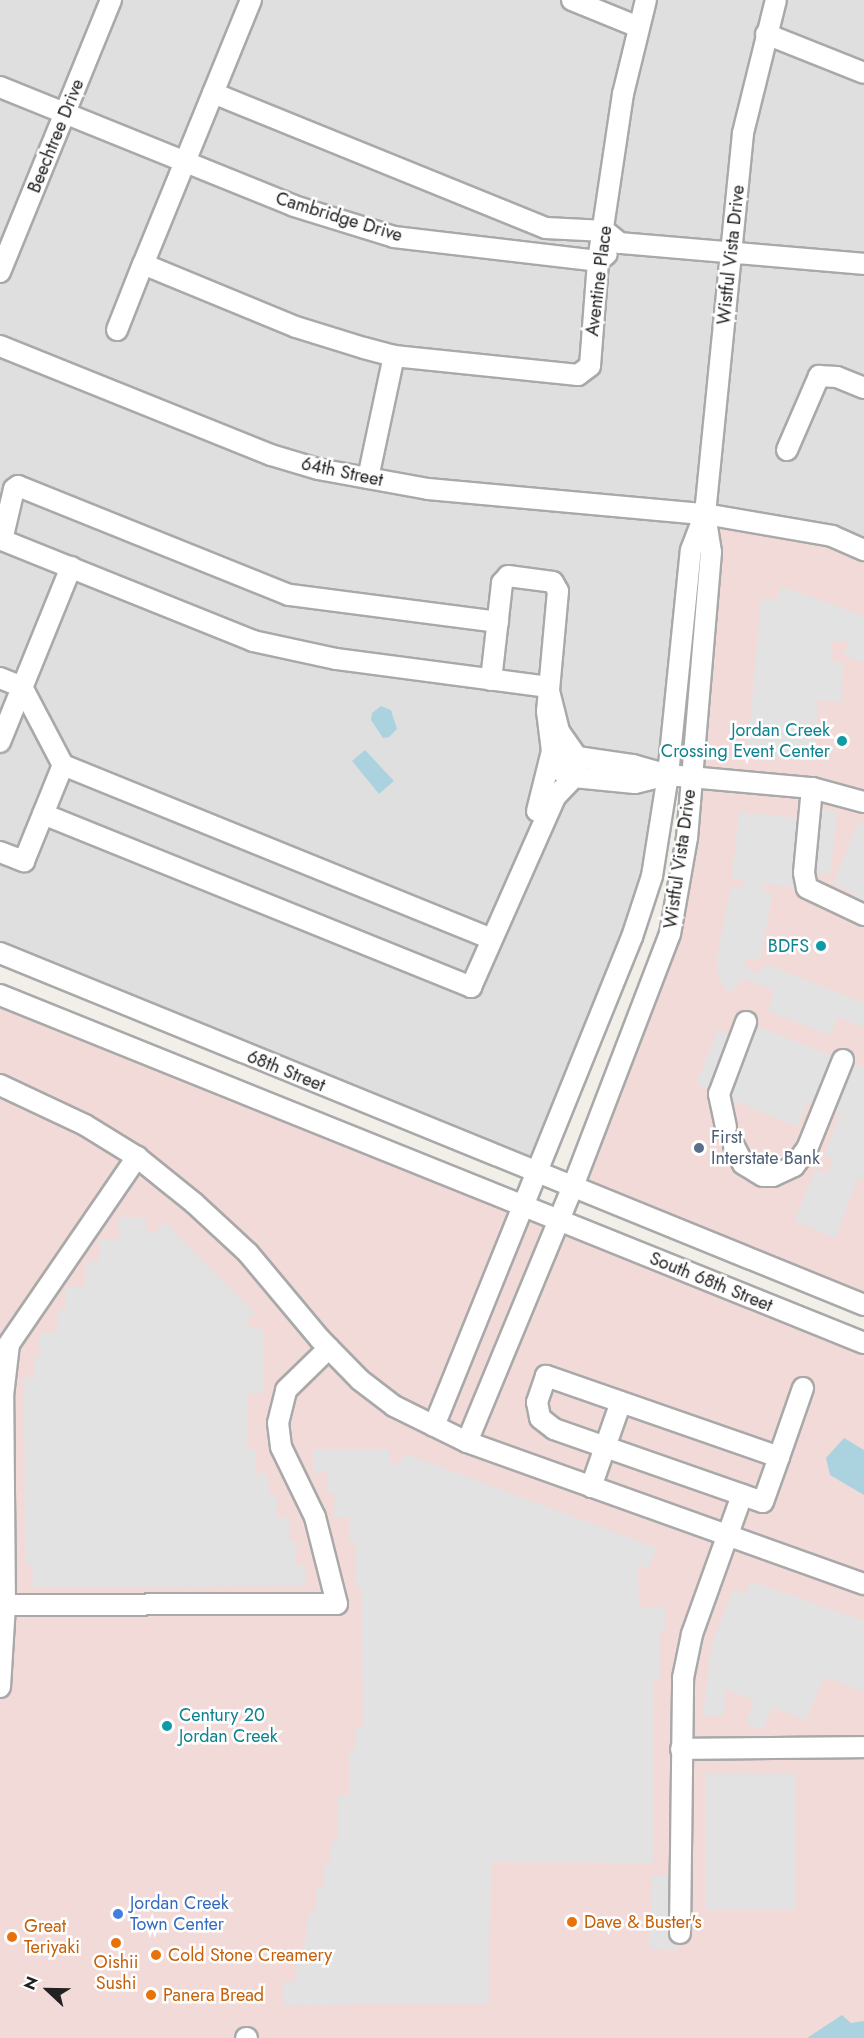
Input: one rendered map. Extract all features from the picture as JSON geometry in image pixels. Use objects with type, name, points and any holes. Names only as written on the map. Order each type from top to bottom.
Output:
[{"type":"street","name":"Beechtree Drive","points":[[0,272],[111,0]]},
{"type":"street","points":[[117,330],[251,0]]},
{"type":"street","points":[[572,0],[638,27]]},
{"type":"street","name":"Aventine Place","points":[[143,264],[296,327],[394,356],[578,375],[590,366],[598,261],[613,237],[623,94],[646,0]]},
{"type":"street","name":"Wistful Vista Drive","points":[[467,1442],[572,1189],[670,934],[680,885],[692,777],[711,552],[705,514],[743,132],[776,0]]},
{"type":"street","points":[[766,33],[864,74]]},
{"type":"street","name":"Cambridge Drive","points":[[0,87],[294,206],[393,237],[598,261]]},
{"type":"street","points":[[213,93],[546,228],[864,264]]},
{"type":"street","name":"64th Street","points":[[0,346],[271,455],[368,478],[428,489],[705,514],[832,536],[864,550]]},
{"type":"street","points":[[368,478],[394,356]]},
{"type":"street","points":[[787,450],[819,376],[837,377],[864,388]]},
{"type":"street","points":[[498,622],[289,594],[18,486],[14,489],[2,540],[254,641],[336,659],[549,687]]},
{"type":"street","name":"Wistful Vista Drive","points":[[434,1426],[632,937],[652,876],[668,775],[691,550],[705,514]]},
{"type":"street","points":[[0,742],[71,567]]},
{"type":"street","points":[[492,680],[502,583],[508,576],[553,582],[558,591],[549,687],[550,767],[525,860]]},
{"type":"street","points":[[0,678],[22,687],[63,765],[491,939]]},
{"type":"street","points":[[43,814],[471,987],[525,860],[555,797],[574,777],[577,757],[559,731],[549,687]]},
{"type":"street","points":[[550,767],[577,757],[633,765],[668,775],[812,788],[864,802]]},
{"type":"street","points":[[0,852],[24,861],[63,765]]},
{"type":"street","points":[[550,767],[574,777],[635,783],[668,775]]},
{"type":"street","points":[[812,788],[804,873],[807,888],[864,915]]},
{"type":"street","name":"68th Street","points":[[0,953],[572,1189]]},
{"type":"street","name":"68th Street","points":[[0,995],[557,1221]]},
{"type":"street","points":[[726,1127],[719,1094],[746,1022]]},
{"type":"street","points":[[734,1146],[743,1164],[763,1176],[773,1176],[794,1166],[807,1149],[843,1060]]},
{"type":"street","points":[[0,1085],[85,1125],[137,1157],[249,1253],[329,1348],[360,1380],[394,1406],[467,1442],[864,1584]]},
{"type":"street","points":[[0,1687],[5,1605],[3,1396],[9,1344],[137,1157]]},
{"type":"street","name":"South 68th Street","points":[[572,1189],[864,1305]]},
{"type":"street","name":"South 68th Street","points":[[557,1221],[864,1343]]},
{"type":"street","points":[[5,1605],[337,1604],[315,1517],[281,1448],[278,1429],[286,1390],[329,1348]]},
{"type":"street","points":[[779,1457],[546,1376],[537,1402],[540,1418],[554,1430],[763,1502],[779,1457],[803,1388]]},
{"type":"street","points":[[591,1487],[621,1402]]},
{"type":"street","points":[[680,1933],[681,1749],[686,1657],[742,1495]]},
{"type":"street","points":[[681,1749],[864,1747]]},
{"type":"shaded area","points":[[0,0],[864,0],[864,550],[705,514],[652,876],[536,1175],[0,953]]},
{"type":"shaded area","points":[[705,514],[864,550],[864,1305],[572,1189],[662,932],[675,884]]},
{"type":"shaded area","points":[[780,586],[864,616],[864,663],[844,655],[849,642],[832,641],[831,661],[843,661],[841,702],[818,700],[814,761],[747,755],[761,598],[777,601]]},
{"type":"shaded area","points":[[810,808],[837,811],[830,874],[804,873],[807,888],[764,884],[763,892],[773,893],[760,959],[747,958],[745,967],[758,974],[765,964],[864,1003],[864,1027],[838,1017],[830,1035],[768,1011],[774,991],[743,978],[729,994],[719,980],[717,956],[731,887],[743,889],[745,881],[732,879],[739,812],[809,819]]},
{"type":"shaded area","points":[[859,821],[864,823],[864,915],[849,908],[855,893],[833,884]]},
{"type":"shaded area","name":"Jordan Creek Town Center","points":[[0,995],[864,1343],[864,2038],[0,2038]]},
{"type":"shaded area","points":[[746,1022],[864,1068],[864,1180],[858,1178],[835,1238],[794,1221],[816,1169],[828,1174],[833,1159],[824,1156],[840,1114],[808,1101],[797,1127],[696,1084],[718,1030],[739,1038]]},
{"type":"shaded area","points":[[118,1218],[145,1218],[146,1230],[154,1234],[165,1222],[255,1313],[246,1322],[251,1328],[263,1329],[264,1393],[247,1393],[248,1449],[256,1449],[256,1473],[268,1473],[269,1495],[277,1496],[276,1517],[289,1517],[289,1540],[296,1541],[296,1565],[305,1565],[305,1586],[32,1588],[33,1565],[25,1565],[24,1377],[35,1377],[34,1357],[40,1356],[40,1333],[58,1332],[58,1310],[66,1310],[66,1287],[85,1286],[85,1262],[100,1262],[99,1240],[119,1240]]},
{"type":"shaded area","points":[[389,1449],[390,1462],[398,1464],[406,1454],[657,1548],[648,1569],[638,1565],[639,1608],[665,1608],[665,1632],[659,1633],[660,1679],[653,1680],[653,1863],[491,1862],[489,2003],[283,2005],[283,1982],[296,1982],[297,1958],[303,1957],[309,1913],[316,1912],[317,1887],[324,1887],[324,1865],[330,1864],[331,1842],[338,1842],[338,1795],[349,1795],[350,1750],[356,1750],[356,1728],[363,1727],[362,1588],[355,1587],[356,1543],[350,1542],[350,1517],[334,1517],[335,1493],[328,1493],[328,1472],[314,1473],[313,1450]]},
{"type":"shaded area","points":[[750,1581],[864,1621],[864,1692],[825,1677],[805,1720],[772,1707],[763,1730],[746,1724],[754,1700],[725,1689],[724,1716],[703,1716],[712,1643],[733,1589],[746,1593]]},
{"type":"shaded area","points":[[705,1774],[795,1774],[795,1910],[705,1910]]},
{"type":"shaded area","points":[[652,1875],[681,1876],[678,1950],[649,1949]]},
{"type":"water","points":[[381,706],[391,710],[397,729],[389,737],[383,738],[371,720],[372,713]]},
{"type":"water","points":[[365,750],[394,781],[379,794],[352,761]]},
{"type":"water","points":[[844,1438],[864,1450],[864,1495],[830,1475],[826,1458]]},
{"type":"water","points":[[842,2015],[851,2023],[864,2021],[864,2038],[807,2038]]},
{"type":"place","name":"Jordan Creek Crossing Event Center","points":[[842,741]]},
{"type":"place","name":"BDFS","points":[[821,946]]},
{"type":"place","name":"First Interstate Bank","points":[[699,1148]]},
{"type":"place","name":"Century 20 Jordan Creek","points":[[167,1726]]},
{"type":"place","name":"Jordan Creek Town Center","points":[[118,1914]]},
{"type":"place","name":"Dave & Buster's","points":[[572,1922]]},
{"type":"place","name":"Great Teriyaki","points":[[12,1937]]},
{"type":"place","name":"Oishii Sushi","points":[[116,1943]]},
{"type":"place","name":"Cold Stone Creamery","points":[[156,1955]]},
{"type":"place","name":"Panera Bread","points":[[151,1995]]}]
